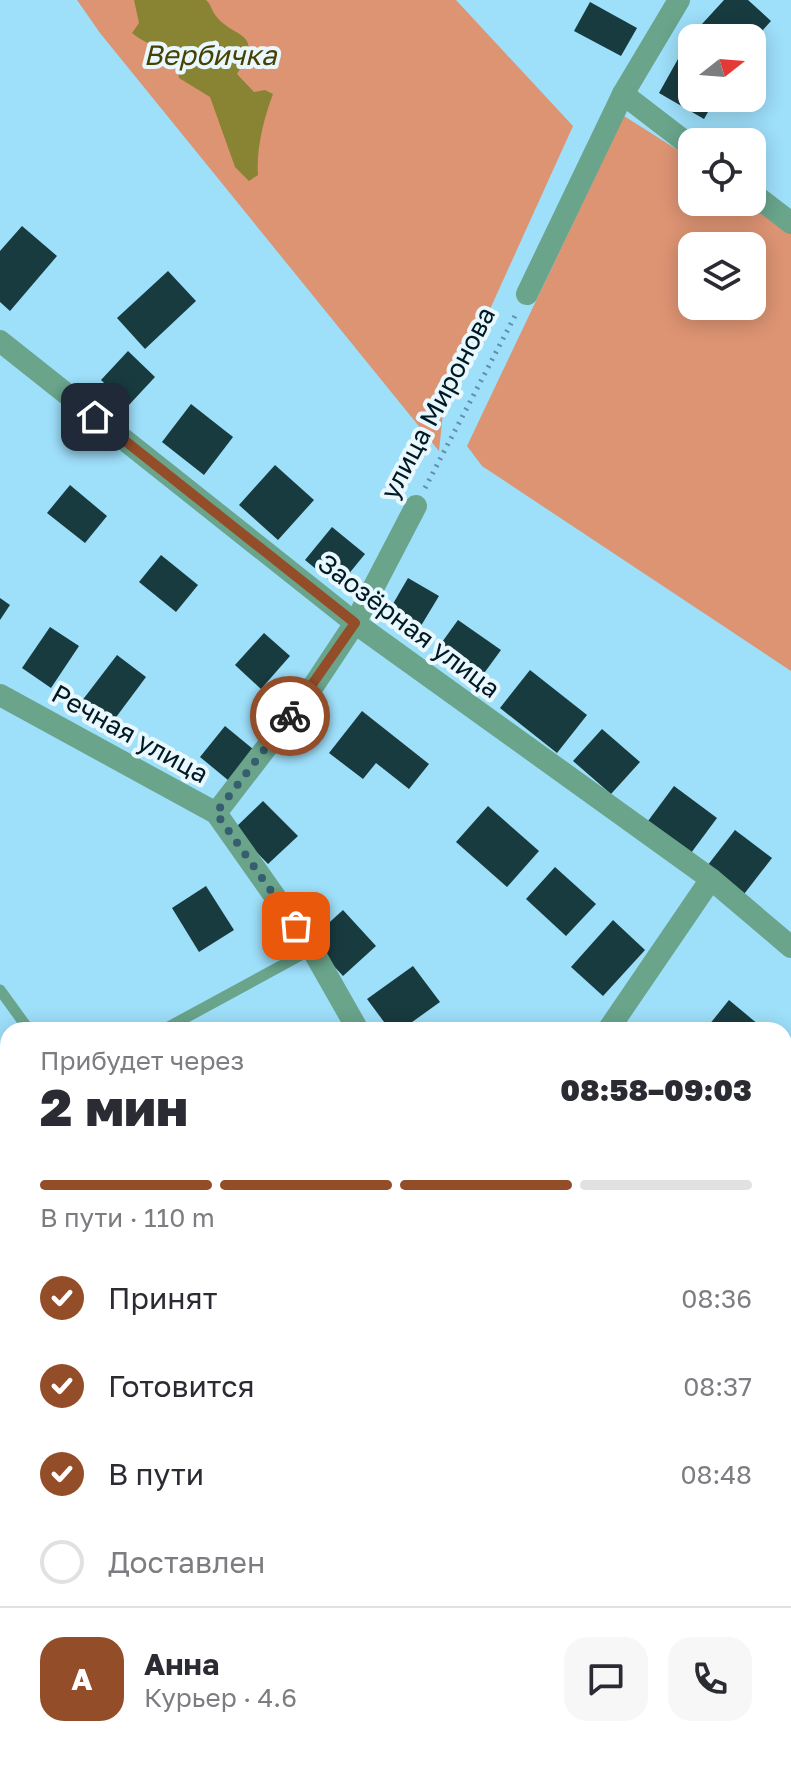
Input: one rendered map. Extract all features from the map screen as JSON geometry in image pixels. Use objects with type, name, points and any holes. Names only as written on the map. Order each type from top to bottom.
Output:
[{"type":"street","name":"улица Миронова","points":[[527,294],[623,94],[679,0]]},
{"type":"street","points":[[623,94],[678,136]]},
{"type":"street","points":[[766,204],[791,223]]},
{"type":"street","name":"Заозёрная улица","points":[[0,341],[355,623],[711,879],[791,947]]},
{"type":"street","name":"улица Миронова","points":[[216,813],[310,691],[355,623],[416,506]]},
{"type":"street","name":"Речная улица","points":[[0,695],[216,813],[312,949],[353,1022]]},
{"type":"street","points":[[613,1022],[711,879]]},
{"type":"lane","points":[[178,1022],[312,949]]},
{"type":"lane","points":[[0,990],[23,1022]]},
{"type":"path","name":"улица Миронова","points":[[416,506],[527,294]]},
{"type":"shaded area","points":[[77,0],[456,0],[573,126],[443,413],[439,451],[100,33]]},
{"type":"shaded area","points":[[624,116],[678,150],[678,216],[766,216],[766,209],[791,222],[791,671],[482,466],[467,446]]},
{"type":"water","name":"Вербичка","points":[[134,0],[206,0],[216,16],[248,43],[245,60],[237,74],[254,92],[265,90],[273,94],[261,134],[258,175],[249,181],[235,167],[210,97],[179,78],[175,56],[132,33],[139,23]]},
{"type":"building","points":[[724,0],[748,0],[771,21],[766,27],[766,24],[702,24]]},
{"type":"building","points":[[590,2],[637,28],[621,56],[574,31]]},
{"type":"building","points":[[678,59],[678,104],[659,93]]},
{"type":"building","points":[[692,112],[708,112],[704,119]]},
{"type":"building","points":[[22,226],[57,256],[10,311],[0,302],[0,251]]},
{"type":"building","points":[[168,271],[196,301],[145,349],[117,318]]},
{"type":"building","points":[[128,351],[155,377],[128,406],[101,380]]},
{"type":"building","points":[[191,404],[233,437],[204,475],[162,442]]},
{"type":"building","points":[[275,465],[314,500],[278,540],[239,505]]},
{"type":"building","points":[[70,485],[107,516],[85,543],[47,513]]},
{"type":"building","points":[[332,527],[365,554],[338,587],[305,560]]},
{"type":"building","points":[[161,555],[198,585],[176,612],[139,582]]},
{"type":"building","points":[[408,578],[439,596],[413,639],[383,621]]},
{"type":"building","points":[[0,598],[10,605],[0,620]]},
{"type":"building","points":[[458,620],[501,650],[474,687],[432,656]]},
{"type":"building","points":[[50,627],[79,646],[51,688],[22,668]]},
{"type":"building","points":[[264,633],[290,656],[261,689],[235,665]]},
{"type":"building","points":[[117,655],[146,677],[108,728],[78,706]]},
{"type":"building","points":[[530,670],[587,715],[557,753],[500,708]]},
{"type":"building","points":[[362,711],[429,764],[409,789],[376,763],[363,779],[329,753]]},
{"type":"building","points":[[225,726],[259,754],[234,785],[200,757]]},
{"type":"building","points":[[602,729],[640,762],[611,794],[573,761]]},
{"type":"building","points":[[674,786],[717,818],[691,853],[648,821]]},
{"type":"building","points":[[263,801],[298,836],[268,864],[234,829]]},
{"type":"building","points":[[488,806],[539,851],[507,887],[456,842]]},
{"type":"building","points":[[735,830],[772,858],[741,898],[704,870]]},
{"type":"building","points":[[555,867],[596,904],[566,936],[526,899]]},
{"type":"building","points":[[206,886],[234,930],[199,952],[172,908]]},
{"type":"building","points":[[343,910],[376,946],[343,976],[310,940]]},
{"type":"building","points":[[613,920],[645,950],[603,996],[571,967]]},
{"type":"building","points":[[413,966],[440,1002],[412,1022],[384,1022],[367,999]]},
{"type":"building","points":[[729,1000],[755,1022],[711,1022]]},
{"type":"way so far","points":[[290,716],[216,813],[296,926]]},
{"type":"route","points":[[95,417],[355,623],[290,716]]}]
